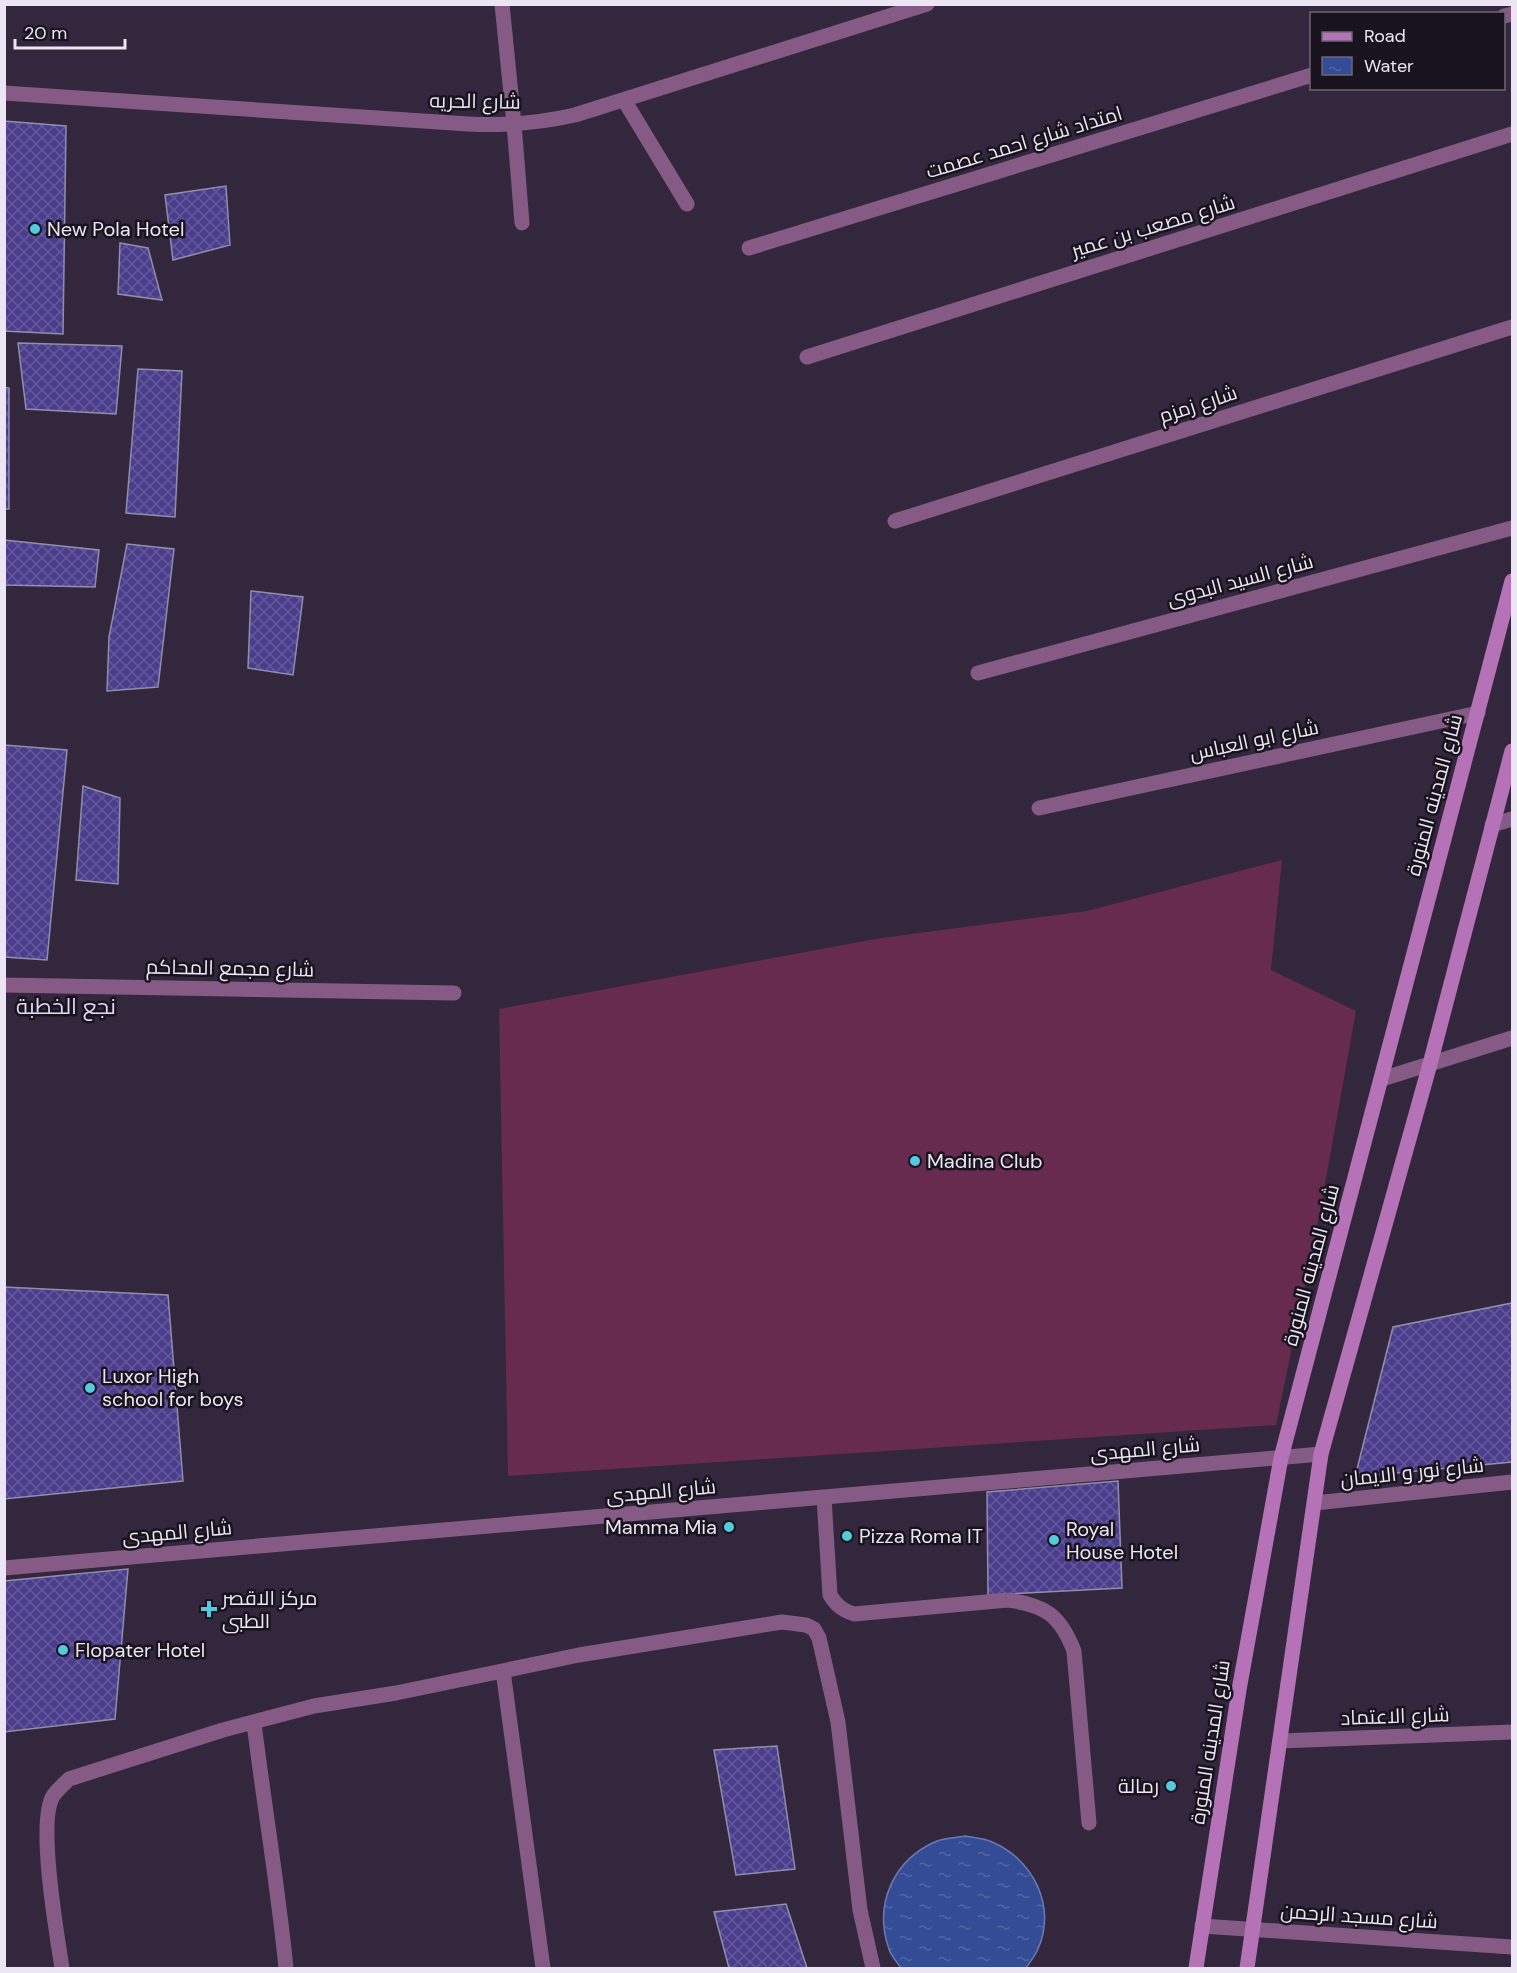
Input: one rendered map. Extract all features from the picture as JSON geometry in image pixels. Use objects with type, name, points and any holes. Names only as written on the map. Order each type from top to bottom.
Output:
[{"type":"main road","name":"شارع المدينه المنورة","points":[[1196,1968],[1239,1690],[1281,1458],[1478,713],[1508,613],[1512,581]]},
{"type":"main road","points":[[1247,1968],[1322,1454],[1430,1064],[1512,751]]},
{"type":"street","points":[[502,4],[522,223]]},
{"type":"street","name":"شارع الحريه","points":[[4,93],[468,124],[514,124],[564,117],[624,100],[927,4]]},
{"type":"street","name":"امتداد شارع احمد عصمت","points":[[749,248],[1310,75]]},
{"type":"street","points":[[624,100],[687,204]]},
{"type":"street","name":"شارع مصعب بن عمير","points":[[807,357],[1512,134]]},
{"type":"street","name":"شارع زمزم","points":[[895,521],[1512,327]]},
{"type":"street","name":"شارع السيد البدوى","points":[[978,673],[1512,528]]},
{"type":"street","name":"شارع ابو العباس","points":[[1039,808],[1478,713]]},
{"type":"street","points":[[1492,825],[1512,819]]},
{"type":"street","name":"شارع مجمع المحاكم","points":[[4,985],[454,993]]},
{"type":"street","points":[[1382,1079],[1512,1038]]},
{"type":"street","name":"شارع المهدى","points":[[4,1568],[1322,1454]]},
{"type":"street","name":"شارع نور و الايمان","points":[[1315,1503],[1512,1482]]},
{"type":"street","points":[[824,1498],[830,1594],[835,1604],[844,1611],[854,1614],[1008,1600],[1030,1603],[1050,1614],[1066,1630],[1074,1651],[1089,1823]]},
{"type":"street","points":[[62,1968],[51,1890],[46,1828],[52,1797],[69,1779],[223,1730],[314,1706],[396,1693],[650,1642],[782,1622],[806,1624],[814,1629],[819,1638],[838,1722],[860,1910],[873,1968]]},
{"type":"street","points":[[503,1671],[543,1968]]},
{"type":"street","points":[[254,1723],[286,1968]]},
{"type":"street","name":"شارع الاعتماد","points":[[1280,1741],[1512,1732]]},
{"type":"street","name":"شارع مسجد الرحمن","points":[[1202,1926],[1512,1947]]},
{"type":"shaded area","name":"Madina Club","points":[[1282,860],[1271,970],[1356,1011],[1320,1212],[1276,1425],[508,1476],[499,1009],[881,938],[1087,911]]},
{"type":"water","points":[[965,1836],[989,1841],[1007,1850],[1030,1872],[1043,1901],[1045,1917],[1037,1952],[1026,1968],[901,1968],[890,1952],[885,1932],[886,1900],[891,1885],[909,1859],[922,1849],[940,1840]]},
{"type":"building","name":"New Pola Hotel","points":[[4,121],[66,126],[63,334],[4,331]]},
{"type":"building","points":[[226,186],[230,245],[173,260],[165,195]]},
{"type":"building","points":[[120,243],[148,248],[162,300],[118,294]]},
{"type":"building","points":[[18,343],[122,346],[116,414],[26,409]]},
{"type":"building","points":[[138,369],[182,371],[175,517],[126,513]]},
{"type":"building","points":[[4,387],[9,388],[9,509],[4,509]]},
{"type":"building","points":[[4,540],[99,550],[95,587],[4,585]]},
{"type":"building","points":[[127,544],[174,549],[158,687],[107,691],[109,637]]},
{"type":"building","points":[[251,591],[303,597],[293,675],[248,668]]},
{"type":"building","points":[[4,745],[67,750],[47,960],[4,957]]},
{"type":"building","points":[[83,786],[120,798],[118,884],[76,880]]},
{"type":"building","name":"Luxor High school for boys","points":[[4,1287],[168,1295],[183,1481],[4,1499]]},
{"type":"building","points":[[1512,1303],[1512,1462],[1355,1477],[1393,1327]]},
{"type":"building","name":"Royal House Hotel","points":[[1118,1481],[1122,1588],[988,1595],[987,1492]]},
{"type":"building","name":"Flopater Hotel","points":[[128,1569],[115,1719],[4,1732],[4,1581]]},
{"type":"building","points":[[777,1746],[795,1869],[736,1875],[714,1750]]},
{"type":"building","points":[[786,1904],[807,1968],[729,1968],[714,1912]]},
{"type":"place","name":"New Pola Hotel","points":[[35,229]]},
{"type":"place","name":"Madina Club","points":[[915,1161]]},
{"type":"place","name":"Luxor High school for boys","points":[[90,1388]]},
{"type":"place","name":"Mamma Mia","points":[[729,1527]]},
{"type":"place","name":"Pizza Roma IT","points":[[847,1536]]},
{"type":"place","name":"Royal House Hotel","points":[[1054,1540]]},
{"type":"place","name":"مركز الاقصر الطبى","points":[[209,1609]]},
{"type":"place","name":"Flopater Hotel","points":[[63,1650]]},
{"type":"place","name":"رمالة","points":[[1171,1786]]},
{"type":"district","name":"نجع الخطبة","points":[[66,1006]]}]
